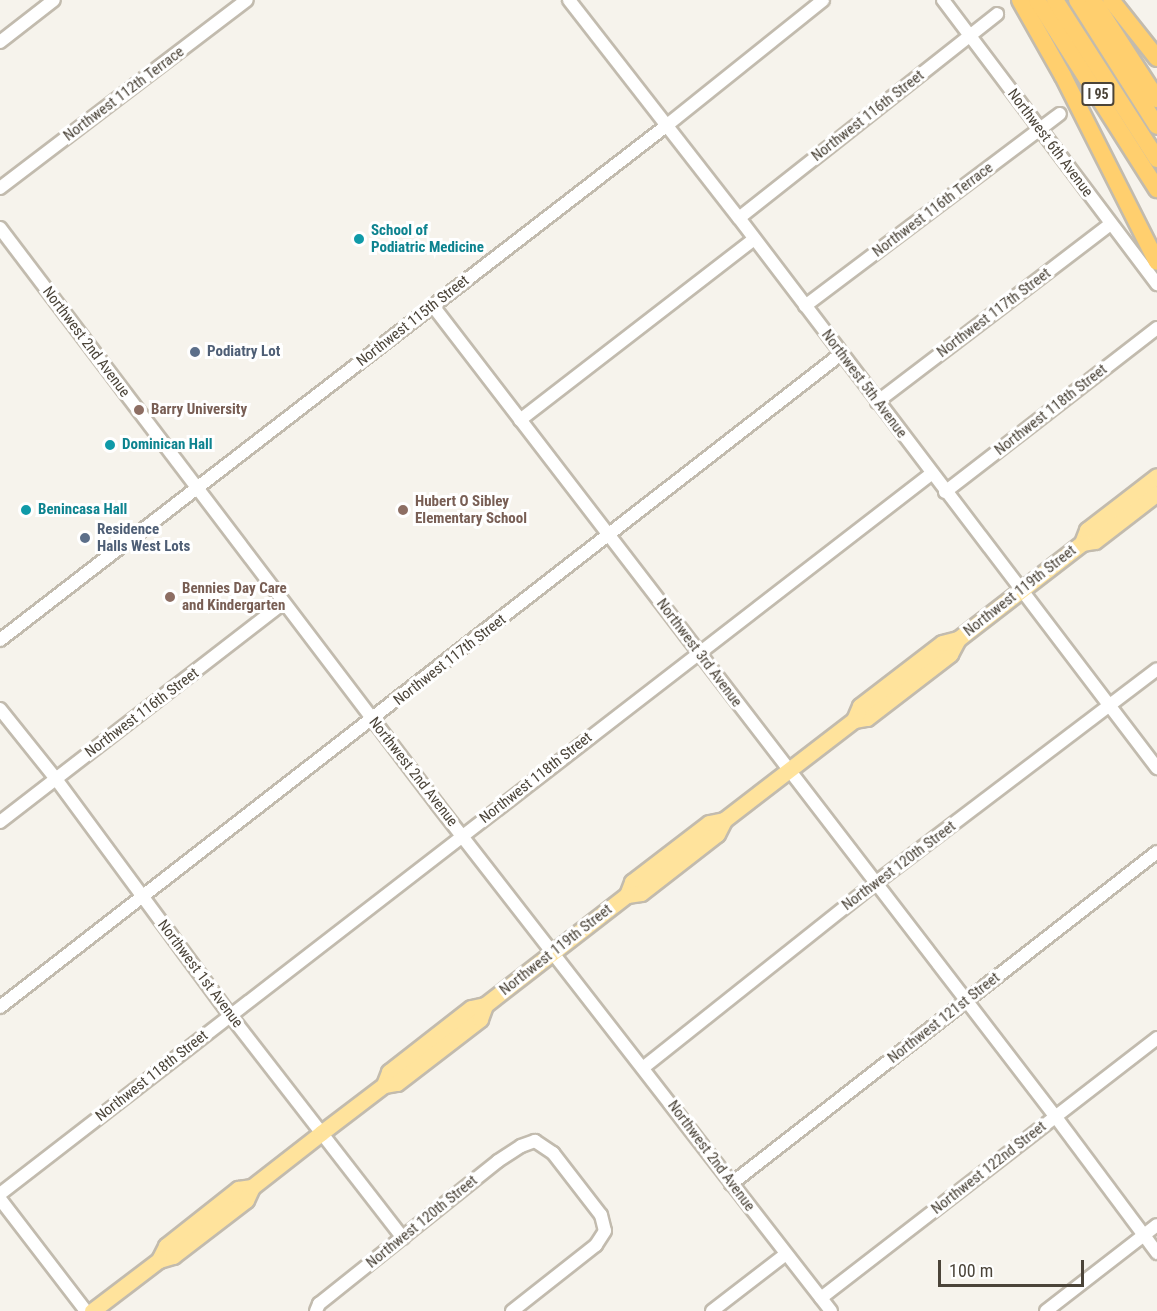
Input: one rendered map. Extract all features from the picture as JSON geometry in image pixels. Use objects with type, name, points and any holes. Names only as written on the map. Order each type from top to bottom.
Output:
[{"type":"highway","points":[[1020,0],[1063,76],[1157,262]]},
{"type":"highway","name":"I 95","points":[[1037,0],[1157,189]]},
{"type":"highway","points":[[1055,0],[1157,159]]},
{"type":"highway","points":[[1077,0],[1157,126]]},
{"type":"highway","points":[[1093,0],[1157,99]]},
{"type":"highway","points":[[1111,0],[1157,58]]},
{"type":"main road","name":"Northwest 119th Street","points":[[1082,543],[1087,530],[1157,476]]},
{"type":"main road","name":"Northwest 119th Street","points":[[92,1311],[159,1260],[166,1246],[238,1189],[252,1187],[384,1085],[397,1083],[480,1019],[485,1005],[627,895],[641,893],[692,854],[717,834],[724,820],[854,720],[860,706],[914,664],[942,643],[958,639],[1082,543],[1095,541],[1157,493]]},
{"type":"street","points":[[0,42],[54,0]]},
{"type":"street","name":"Northwest 112th Terrace","points":[[0,188],[248,0]]},
{"type":"street","name":"Northwest 115th Street","points":[[0,640],[666,126],[823,0]]},
{"type":"street","name":"Northwest 6th Avenue","points":[[943,0],[1157,284]]},
{"type":"street","name":"Northwest 5th Avenue","points":[[576,2],[666,126],[739,218],[931,474],[1022,589],[1157,768]]},
{"type":"street","name":"Northwest 116th Street","points":[[739,218],[997,14]]},
{"type":"street","name":"Northwest 116th Terrace","points":[[805,306],[1060,114]]},
{"type":"street","name":"Northwest 117th Street","points":[[878,402],[1111,224]]},
{"type":"street","name":"Northwest 2nd Avenue","points":[[0,228],[283,603],[831,1311]]},
{"type":"street","points":[[520,420],[754,239]]},
{"type":"street","name":"Northwest 3rd Avenue","points":[[432,306],[874,884],[1055,1116],[1157,1253]]},
{"type":"street","name":"Northwest 118th Street","points":[[945,492],[1157,328]]},
{"type":"street","name":"Northwest 117th Street","points":[[0,1007],[609,537],[841,354]]},
{"type":"street","name":"Northwest 118th Street","points":[[0,1197],[230,1015],[931,474]]},
{"type":"street","name":"Northwest 116th Street","points":[[0,822],[283,603]]},
{"type":"street","name":"Northwest 120th Street","points":[[644,1067],[874,884],[1157,669]]},
{"type":"street","name":"Northwest 1st Avenue","points":[[0,709],[56,779],[230,1015],[403,1238]]},
{"type":"street","name":"Northwest 121st Street","points":[[731,1184],[1157,852]]},
{"type":"street","name":"Northwest 122nd Street","points":[[821,1298],[1157,1038]]},
{"type":"street","name":"Northwest 120th Street","points":[[316,1311],[319,1304],[498,1161],[521,1146],[535,1141],[553,1153],[602,1215],[605,1231],[596,1245],[512,1311]]},
{"type":"street","points":[[0,1197],[86,1311]]},
{"type":"street","points":[[1046,1311],[1157,1225]]},
{"type":"street","points":[[712,1311],[786,1254]]},
{"type":"place","name":"School of Podiatric Medicine","points":[[359,239]]},
{"type":"place","name":"Podiatry Lot","points":[[195,352]]},
{"type":"place","name":"Barry University","points":[[139,410]]},
{"type":"place","name":"Dominican Hall","points":[[110,445]]},
{"type":"place","name":"Benincasa Hall","points":[[26,510]]},
{"type":"place","name":"Hubert O Sibley Elementary School","points":[[403,510]]},
{"type":"place","name":"Residence Halls West Lots","points":[[85,538]]},
{"type":"place","name":"Bennies Day Care and Kindergarten","points":[[170,597]]}]
